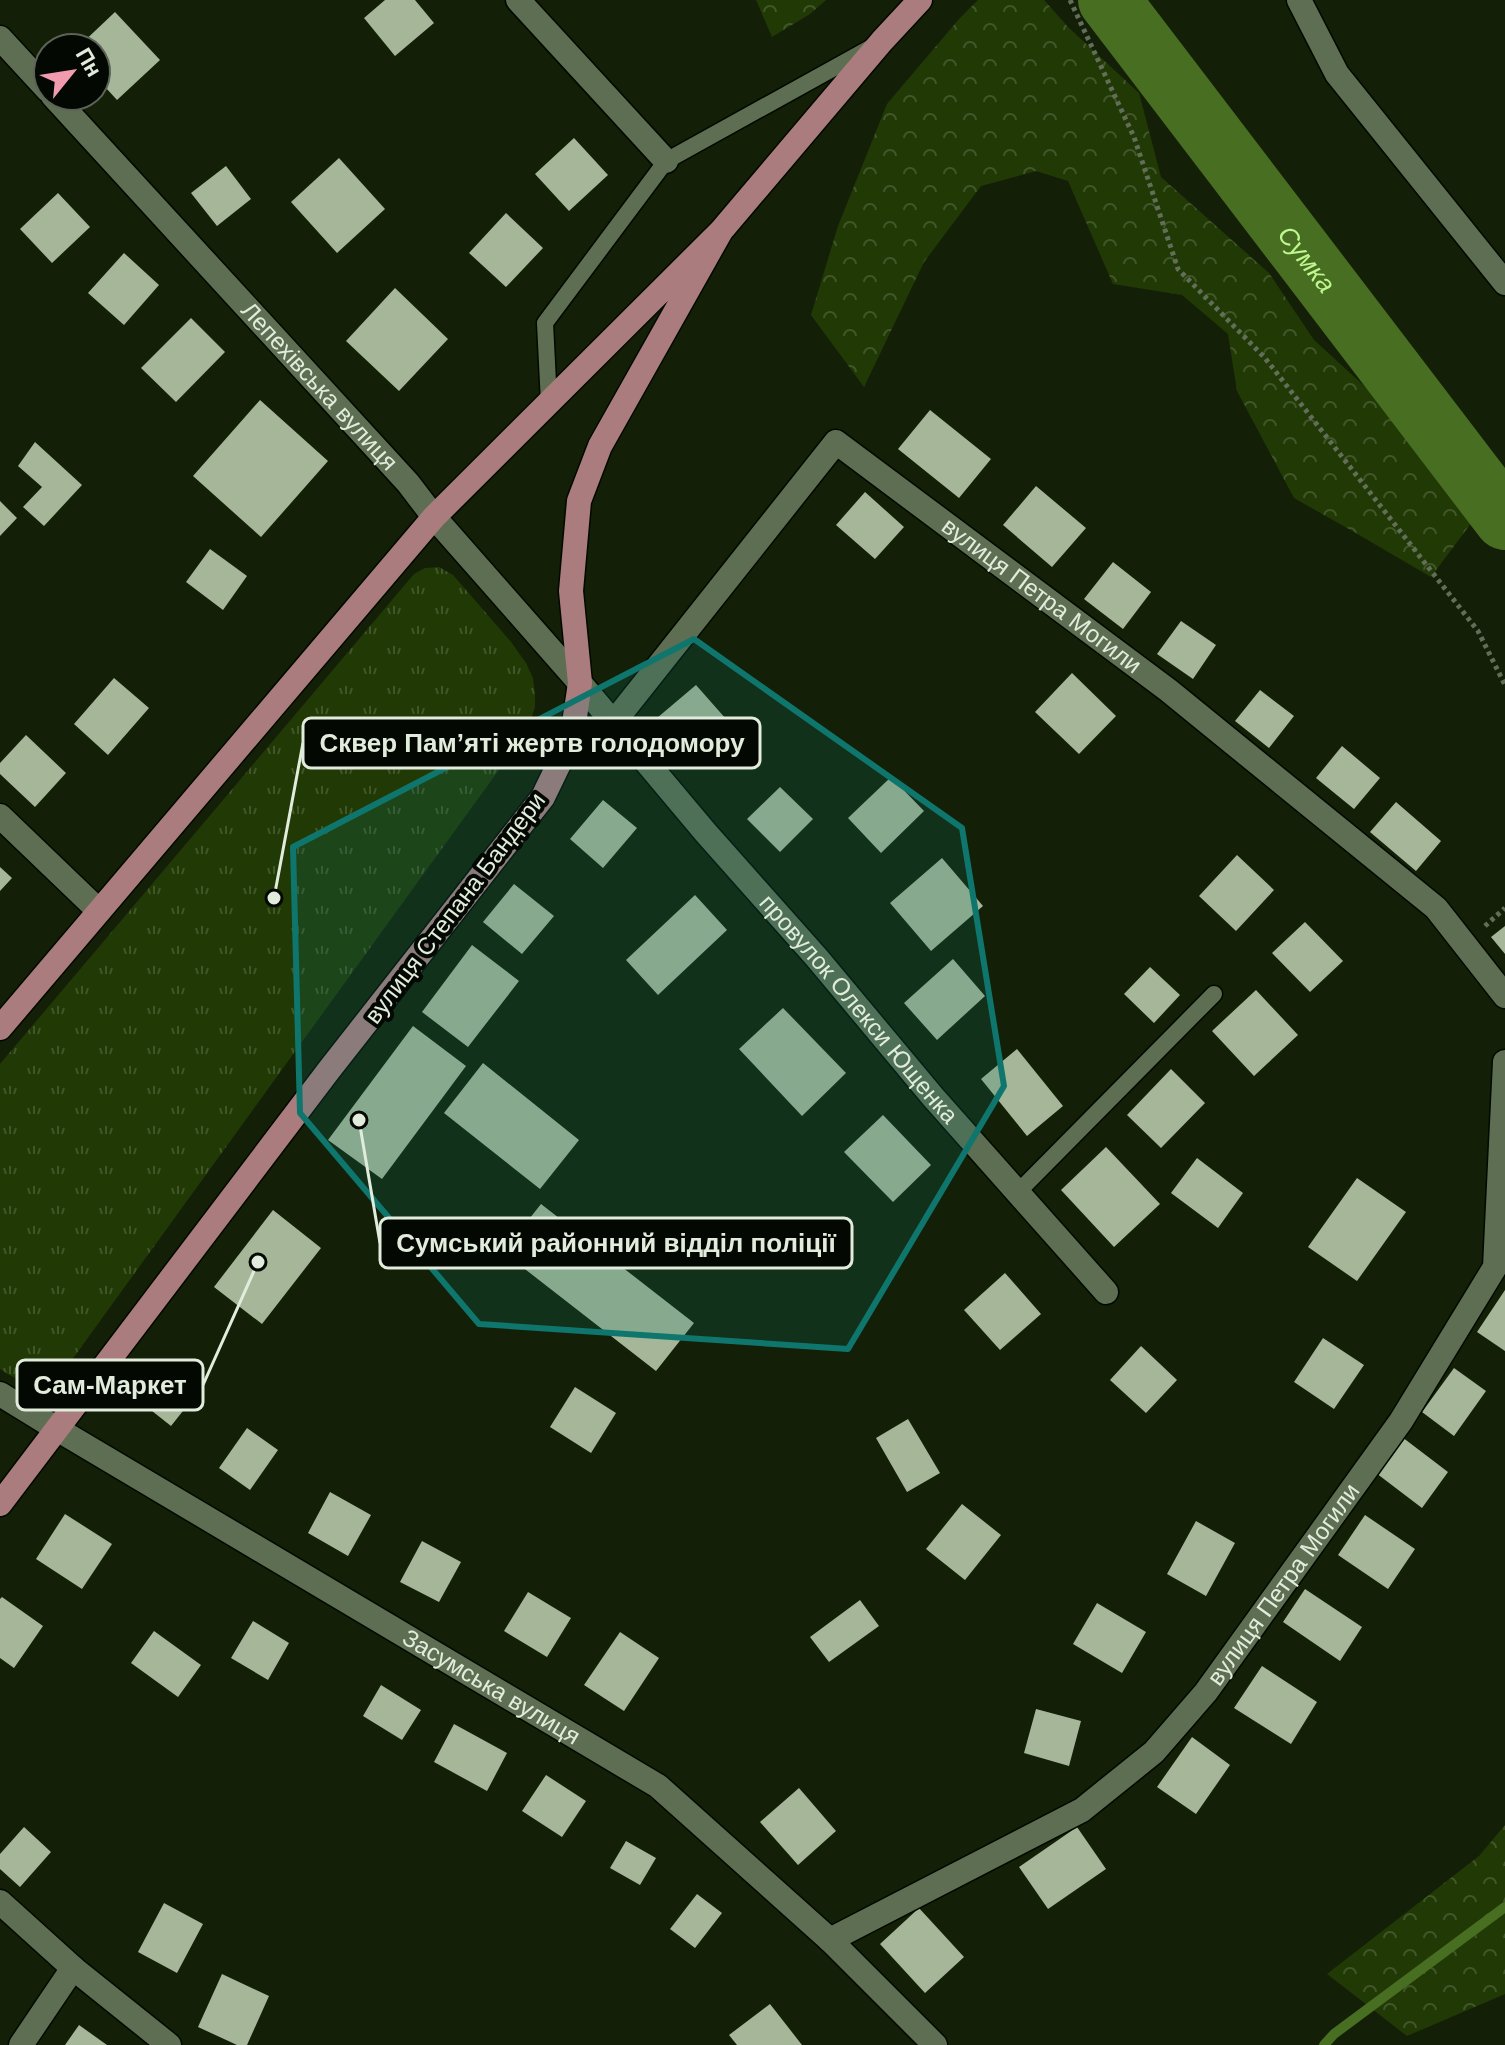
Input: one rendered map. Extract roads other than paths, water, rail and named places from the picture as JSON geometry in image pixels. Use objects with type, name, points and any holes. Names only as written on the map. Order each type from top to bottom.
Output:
[{"type":"main road","name":"вулиця Степана Бандери","points":[[0,1028],[434,517],[721,231],[920,0]]},
{"type":"main road","name":"вулиця Степана Бандери","points":[[0,1504],[329,1070],[543,797],[572,737],[580,683],[571,591],[579,501],[600,446],[721,231]]},
{"type":"street","points":[[518,0],[666,161]]},
{"type":"street","points":[[1299,0],[1337,74],[1505,283]]},
{"type":"street","points":[[0,38],[32,73]]},
{"type":"street","name":"Лепехівська вулиця","points":[[68,112],[408,483],[434,517],[580,683]]},
{"type":"street","name":"вулиця Петра Могили","points":[[614,722],[836,442],[1168,690],[1436,908],[1505,996]]},
{"type":"street","name":"провулок Олекси Ющенка","points":[[580,683],[933,1097],[1106,1292]]},
{"type":"street","points":[[0,816],[99,911]]},
{"type":"street","name":"вулиця Петра Могили","points":[[830,1940],[1082,1810],[1154,1752],[1206,1692],[1401,1421],[1495,1267],[1505,1062]]},
{"type":"street","name":"Засумська вулиця","points":[[0,1394],[658,1786],[830,1940],[935,2045]]},
{"type":"street","points":[[0,1902],[73,1968],[169,2045]]},
{"type":"street","points":[[21,2045],[73,1968]]},
{"type":"lane","points":[[549,403],[545,323],[666,161],[882,41]]},
{"type":"lane","points":[[1018,1192],[1214,994]]},
{"type":"waterway","name":"Сумка","points":[[1109,0],[1505,519]]},
{"type":"waterway","points":[[1324,2045],[1334,2034],[1505,1907]]},
{"type":"place","name":"Сквер Пам’яті жертв голодомору","points":[[274,898]]},
{"type":"place","name":"Сумський районний відділ поліції","points":[[359,1120]]},
{"type":"place","name":"Сам-Маркет","points":[[258,1262]]}]
